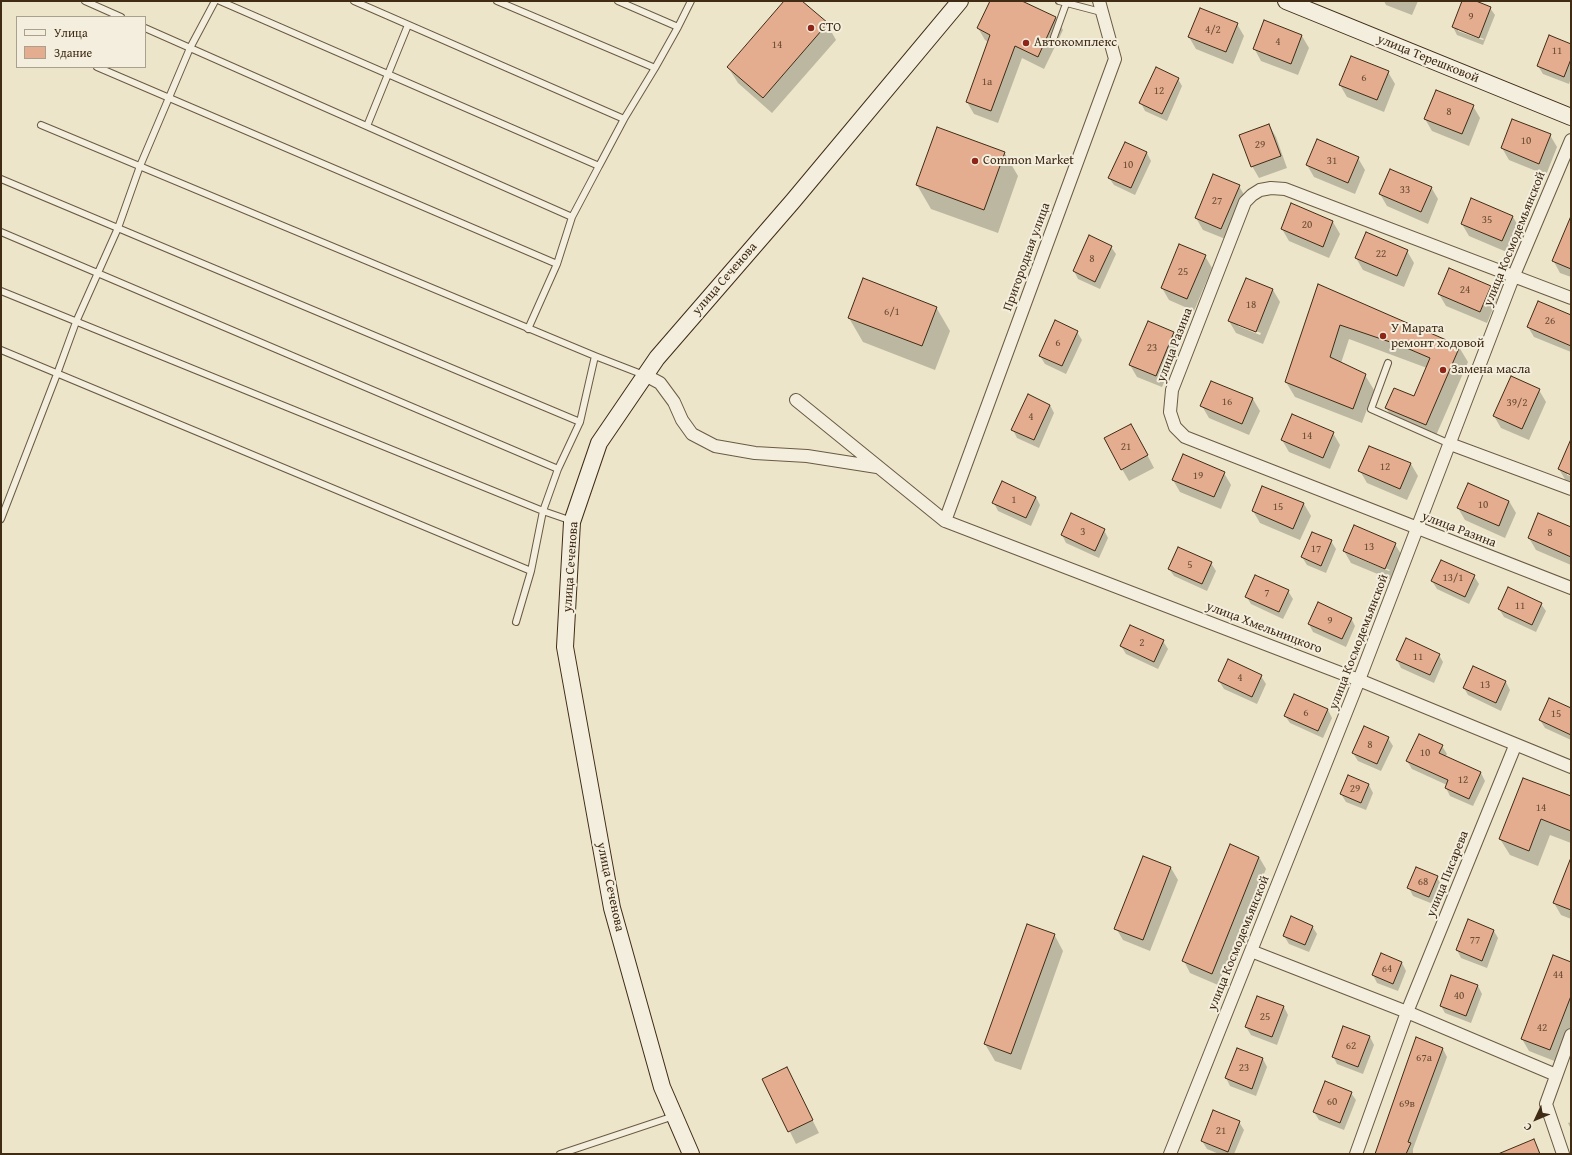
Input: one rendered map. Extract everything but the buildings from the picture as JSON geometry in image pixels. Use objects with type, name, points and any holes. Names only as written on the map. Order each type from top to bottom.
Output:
[{"type":"street","name":"улица Сеченова","points":[[691,1154],[662,1087],[612,908],[566,647],[572,522],[599,443],[657,358],[793,201],[960,1]]},
{"type":"street","name":"улица Терешковой","points":[[1286,1],[1571,117]]},
{"type":"street","name":"Пригородная улица","points":[[945,521],[1115,59],[1100,6]]},
{"type":"street","name":"улица Космодемьянской","points":[[1170,1154],[1359,680],[1514,275],[1571,140]]},
{"type":"street","name":"улица Разина","points":[[1571,298],[1285,189],[1270,188],[1260,190],[1245,202],[1178,376],[1170,401],[1170,412],[1175,427],[1185,438],[1571,588]]},
{"type":"street","points":[[645,375],[660,383],[674,402],[682,420],[692,434],[716,446],[755,453],[807,456],[851,461],[880,467]]},
{"type":"street","name":"улица Хмельницкого","points":[[796,400],[945,521],[1359,680],[1515,746],[1571,767]]},
{"type":"street","points":[[1450,444],[1571,489]]},
{"type":"street","name":"улица Писарева","points":[[1356,1154],[1407,1012],[1515,746]]},
{"type":"street","points":[[1251,951],[1407,1012],[1556,1075]]},
{"type":"street","points":[[1563,1154],[1546,1104],[1571,1035]]},
{"type":"lane","points":[[85,1],[119,16]]},
{"type":"lane","points":[[1,519],[76,322],[118,228],[140,166],[190,48],[215,1]]},
{"type":"lane","points":[[220,1],[599,166]]},
{"type":"lane","points":[[354,1],[624,119]]},
{"type":"lane","points":[[497,1],[655,68]]},
{"type":"lane","points":[[618,1],[678,27]]},
{"type":"lane","points":[[528,328],[557,264],[572,217],[624,119],[655,68],[691,1]]},
{"type":"lane","points":[[1058,1],[1100,6]]},
{"type":"lane","points":[[1054,37],[1066,3]]},
{"type":"lane","points":[[367,126],[408,25]]},
{"type":"lane","points":[[146,28],[572,217]]},
{"type":"lane","points":[[100,68],[557,264]]},
{"type":"lane","points":[[42,124],[594,356],[645,375]]},
{"type":"lane","points":[[1,179],[580,422]]},
{"type":"lane","points":[[1,232],[558,469]]},
{"type":"lane","points":[[1,291],[572,522]]},
{"type":"lane","points":[[1,350],[531,571]]},
{"type":"lane","points":[[516,622],[531,571],[543,511],[558,469],[580,422],[594,356]]},
{"type":"lane","points":[[1388,363],[1371,409],[1450,444]]},
{"type":"lane","points":[[560,1154],[674,1116]]},
{"type":"place","name":"СТО","points":[[811,28]]},
{"type":"place","name":"Автокомплекс","points":[[1026,43]]},
{"type":"place","name":"Common Market","points":[[975,161]]},
{"type":"place","name":"У Марата ремонт ходовой","points":[[1383,336]]},
{"type":"place","name":"Замена масла","points":[[1443,370]]}]
